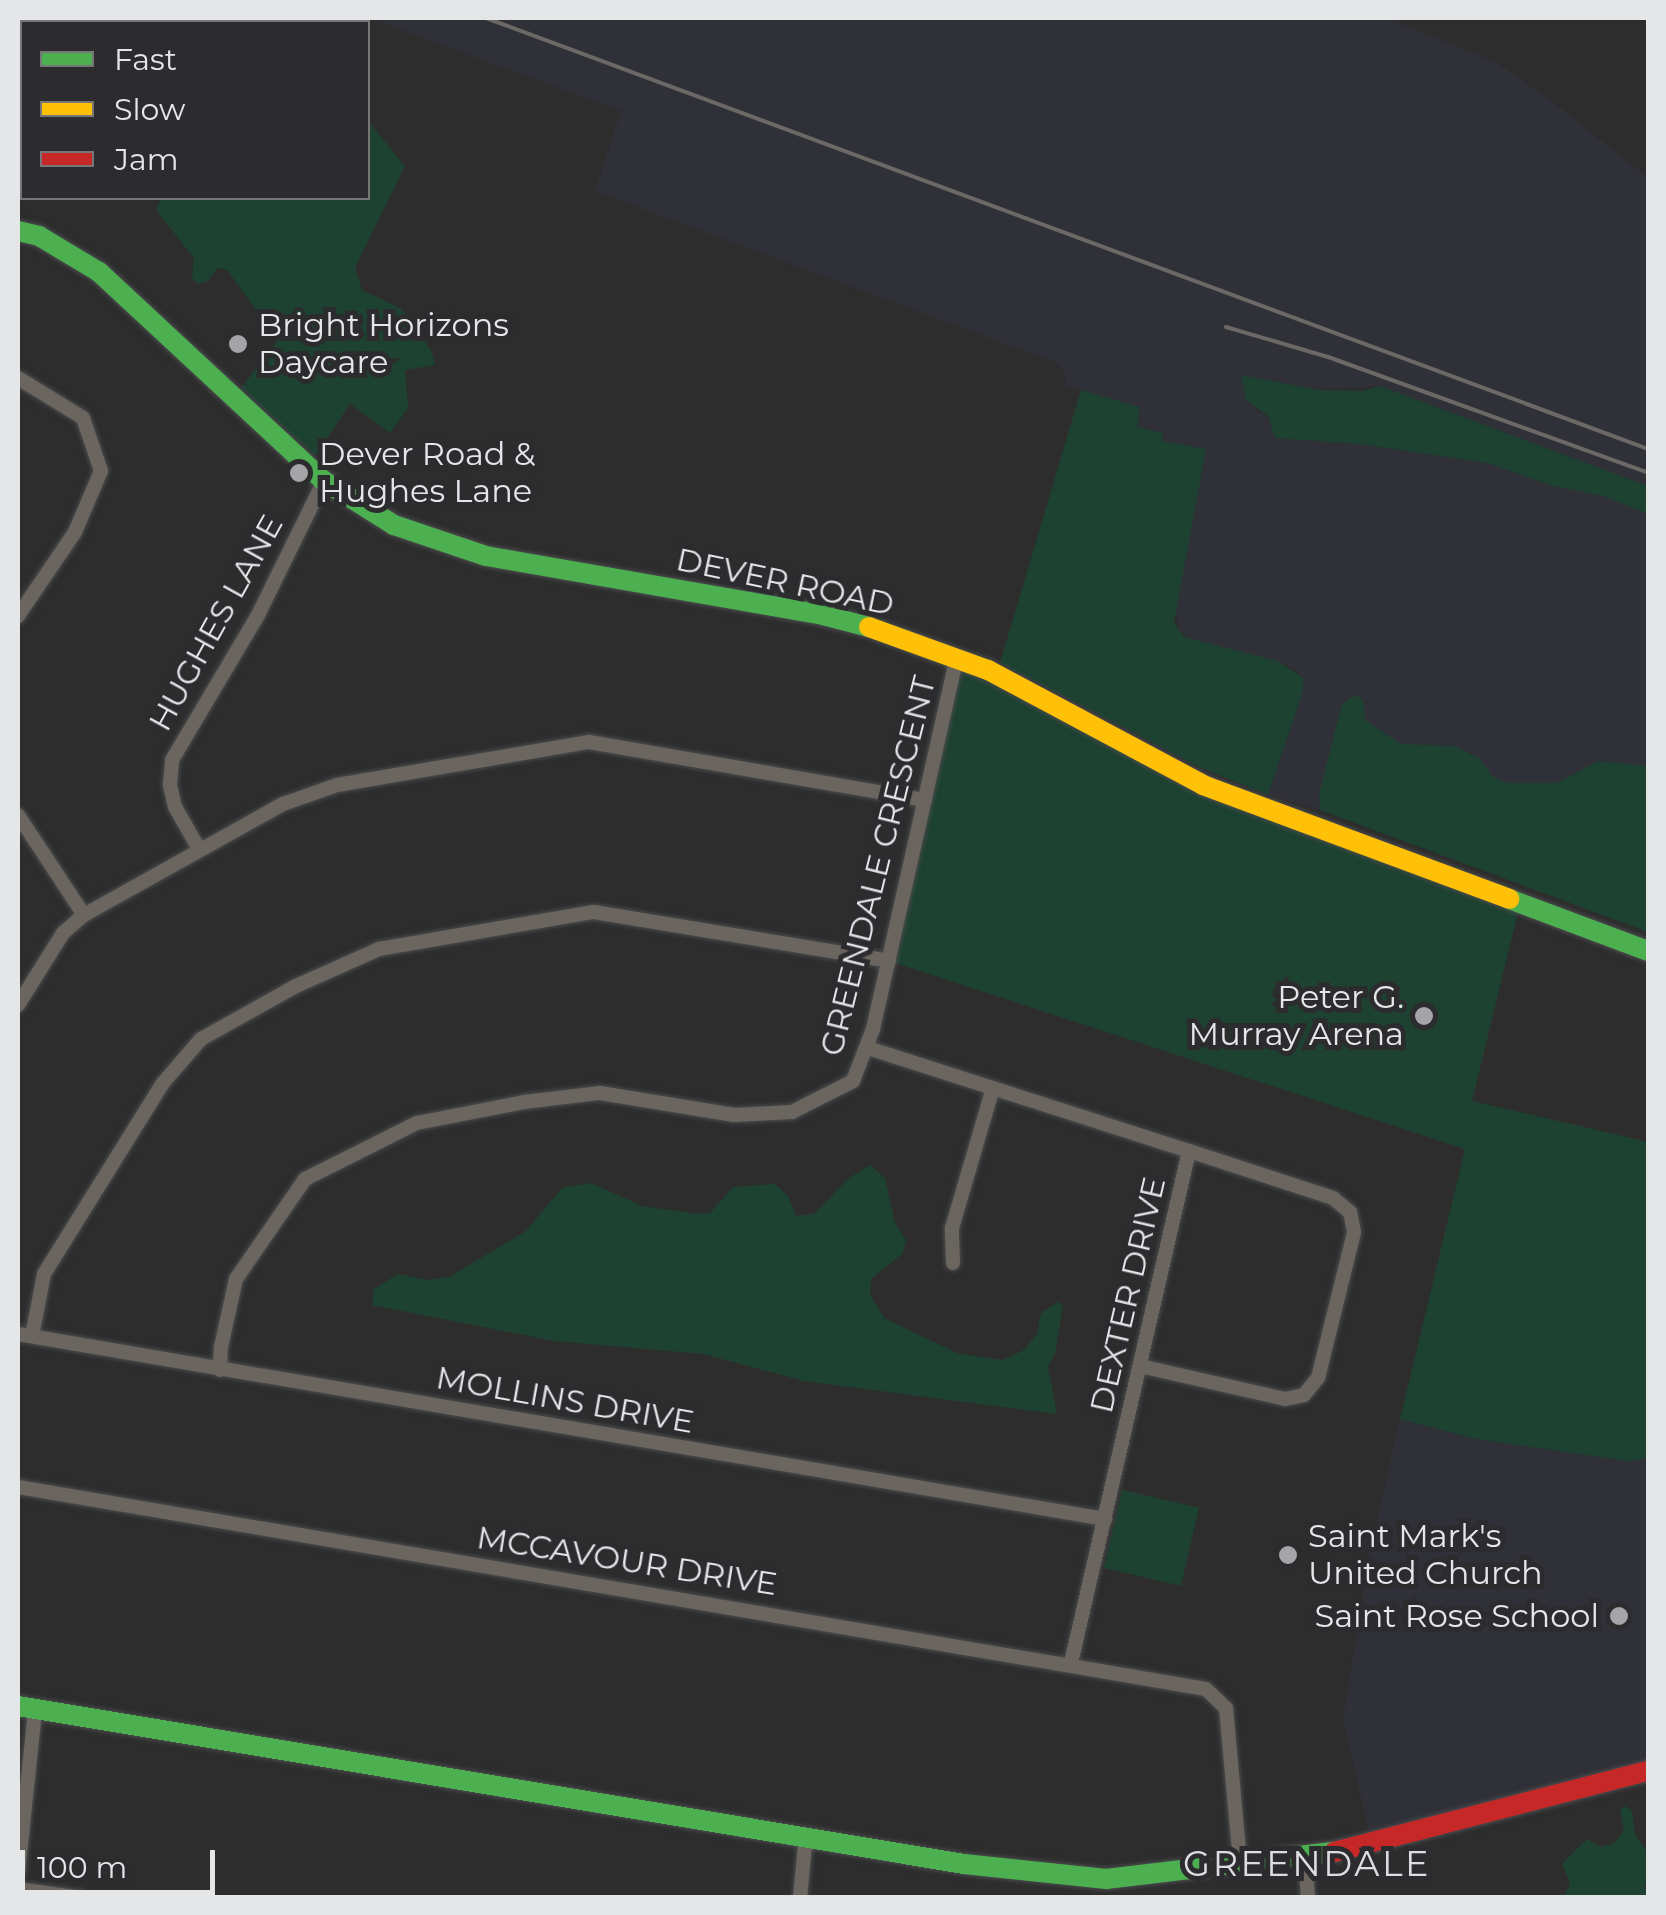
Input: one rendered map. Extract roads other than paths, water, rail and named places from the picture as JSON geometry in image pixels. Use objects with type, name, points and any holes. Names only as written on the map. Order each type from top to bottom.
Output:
[{"type":"main road","name":"DEVER ROAD","points":[[18,232],[39,236],[99,272],[324,481],[394,525],[454,548],[820,614],[958,657],[1202,785],[1648,951]]},
{"type":"main road","points":[[26,1708],[964,1864],[1106,1879],[1305,1858],[1372,1845],[1648,1771]]},
{"type":"street","points":[[18,378],[83,418],[102,472],[75,532],[18,616]]},
{"type":"street","name":"HUGHES LANE","points":[[199,849],[175,807],[170,785],[172,760],[258,615],[324,481]]},
{"type":"street","name":"GREENDALE CRESCENT","points":[[220,1370],[236,1279],[305,1179],[417,1123],[600,1093],[734,1115],[792,1112],[854,1081],[868,1048],[958,657]]},
{"type":"street","points":[[18,1005],[64,933],[84,915],[283,804],[337,785],[589,742],[925,800]]},
{"type":"street","points":[[18,816],[84,915]]},
{"type":"street","points":[[25,1335],[44,1274],[164,1084],[202,1039],[296,986],[379,949],[594,912],[889,961]]},
{"type":"street","name":"DEXTER DRIVE","points":[[868,1048],[1189,1152],[1071,1663]]},
{"type":"street","points":[[952,1263],[952,1228],[994,1088]]},
{"type":"street","points":[[1140,1366],[1285,1399],[1304,1395],[1318,1378],[1354,1232],[1350,1212],[1333,1198],[1189,1152]]},
{"type":"street","name":"MOLLINS DRIVE","points":[[25,1335],[1104,1519]]},
{"type":"street","name":"MCCAVOUR DRIVE","points":[[18,1487],[1071,1663],[1206,1689],[1222,1700],[1240,1863]]},
{"type":"street","points":[[18,1873],[26,1708]]},
{"type":"street","points":[[800,1898],[806,1836]]},
{"type":"street","points":[[1305,1858],[1308,1898]]},
{"type":"street","points":[[18,1889],[81,1898]]},
{"type":"railway","points":[[486,18],[1648,449]]},
{"type":"railway","points":[[1226,327],[1331,358],[1648,473]]},
{"type":"place","name":"Bright Horizons Daycare","points":[[238,344]]},
{"type":"place","name":"Dever Road & Hughes Lane","points":[[299,473]]},
{"type":"place","name":"Peter G. Murray Arena","points":[[1424,1016]]},
{"type":"place","name":"Saint Mark's United Church","points":[[1288,1555]]},
{"type":"place","name":"Saint Rose School","points":[[1619,1616]]},
{"type":"district","name":"GREENDALE","points":[[1307,1864]]}]
